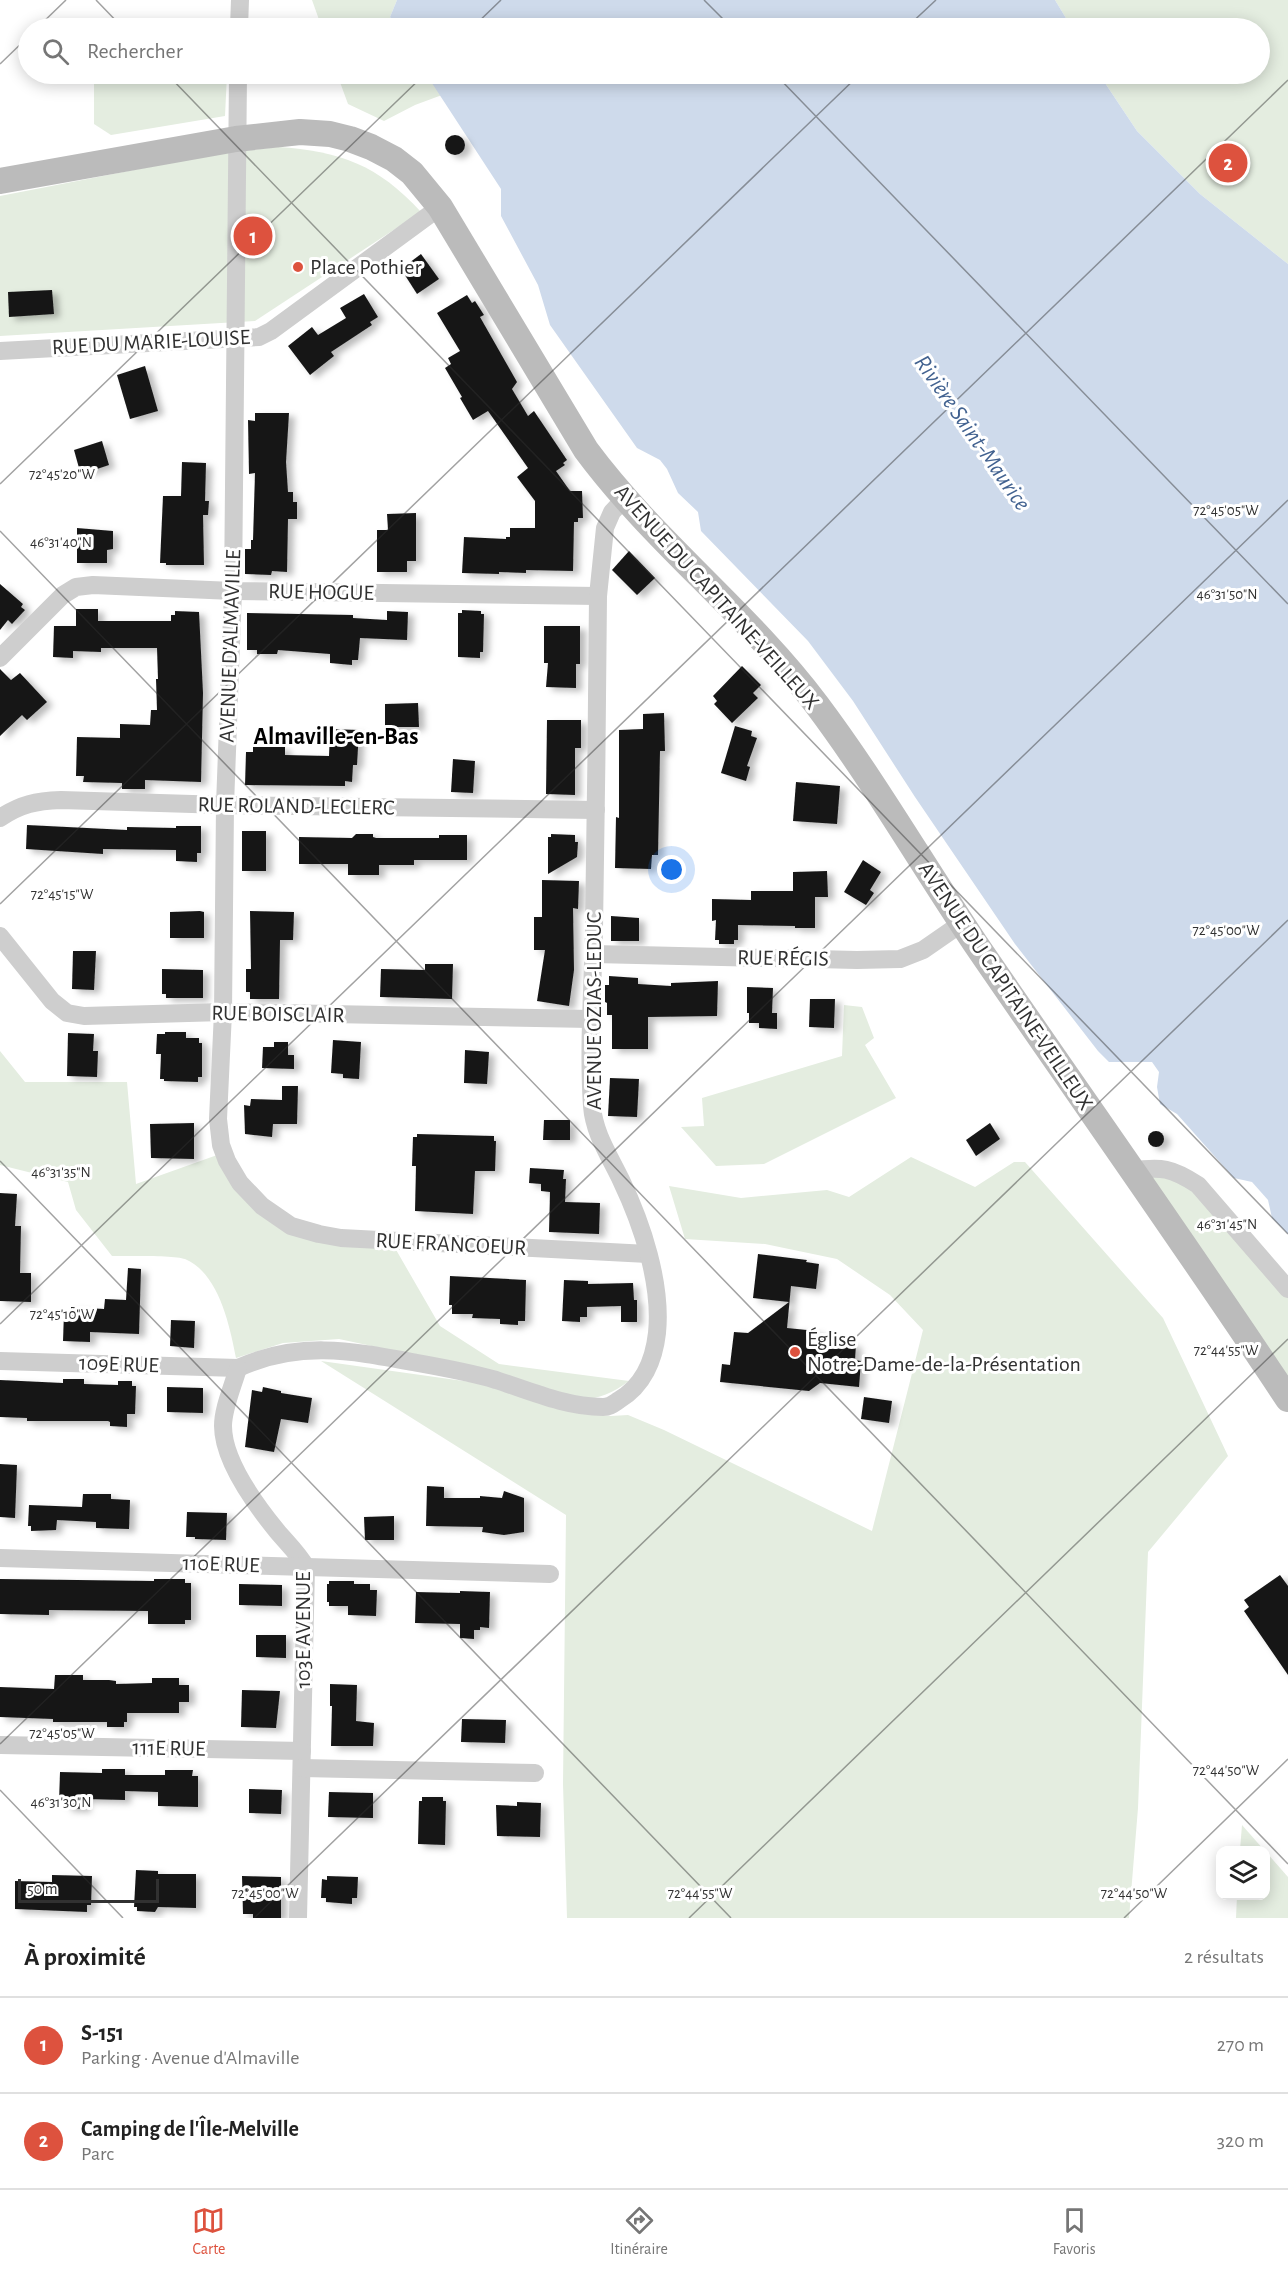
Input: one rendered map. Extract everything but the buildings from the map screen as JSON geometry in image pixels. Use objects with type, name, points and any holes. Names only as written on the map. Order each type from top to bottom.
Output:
[{"type":"street","points":[[239,18],[240,0]]},
{"type":"street","name":"AVENUE D'ALMAVILLE","points":[[238,84],[232,591],[225,805],[223,1012],[218,1119],[221,1145],[227,1161],[240,1183],[262,1206]]},
{"type":"street","name":"AVENUE DU CAPITAINE-VEILLEUX","points":[[0,181],[236,139],[300,132],[330,134],[350,139],[394,159],[412,173],[440,207],[586,450],[665,543],[777,656],[838,734],[962,923],[1288,1399]]},
{"type":"street","name":"RUE DU MARIE-LOUISE","points":[[0,351],[259,337],[271,331],[440,207]]},
{"type":"street","name":"AVENUE OZIAS-LEDUC","points":[[238,1368],[260,1358],[284,1353],[324,1349],[344,1351],[445,1368],[583,1406],[608,1407],[626,1396],[639,1383],[652,1360],[657,1332],[657,1310],[648,1254],[636,1213],[596,1130],[592,1107],[591,1019],[594,954],[598,596],[605,528],[612,512],[625,498]]},
{"type":"street","name":"RUE HOGUE","points":[[0,658],[63,595],[76,587],[93,585],[232,591],[598,596]]},
{"type":"street","name":"RUE ROLAND-LECLERC","points":[[0,818],[17,807],[38,801],[596,810]]},
{"type":"street","name":"RUE RÉGIS","points":[[594,954],[900,959],[923,950],[962,923]]},
{"type":"street","name":"RUE BOISCLAIR","points":[[0,936],[52,1001],[68,1013],[84,1016],[223,1012],[591,1019]]},
{"type":"street","points":[[1131,1171],[1166,1168],[1198,1185],[1288,1289]]},
{"type":"street","name":"RUE FRANCOEUR","points":[[262,1206],[291,1226],[341,1238],[648,1254]]},
{"type":"street","name":"109E RUE","points":[[0,1361],[238,1368]]},
{"type":"street","name":"103E AVENUE","points":[[238,1368],[223,1424],[224,1444],[232,1466],[306,1567],[298,1918]]},
{"type":"street","name":"110E RUE","points":[[0,1558],[550,1574]]},
{"type":"street","name":"111E RUE","points":[[0,1744],[536,1773]]},
{"type":"shaded area","points":[[312,0],[397,0],[391,18],[318,18]]},
{"type":"shaded area","points":[[1055,0],[1288,0],[1288,264],[1200,194],[1137,131],[1106,84],[1270,84],[1270,18],[1066,18]]},
{"type":"shaded area","points":[[94,84],[227,84],[225,116],[111,135],[94,124]]},
{"type":"shaded area","points":[[341,84],[434,84],[442,95],[415,105],[384,121],[348,104]]},
{"type":"shaded area","points":[[278,147],[320,152],[357,163],[389,183],[421,212],[255,321],[0,336],[0,196],[216,154]]},
{"type":"shaded area","points":[[844,1005],[862,1007],[874,1038],[865,1045],[896,1098],[764,1164],[716,1166],[681,1127],[704,1126],[702,1098],[842,1056]]},
{"type":"shaded area","points":[[0,1051],[25,1082],[127,1082],[136,1184],[220,1154],[267,1215],[395,1248],[440,1326],[499,1364],[629,1381],[604,1395],[576,1399],[456,1364],[339,1339],[283,1343],[236,1358],[221,1302],[206,1276],[197,1266],[180,1258],[112,1256],[76,1210],[68,1182],[0,1165]]},
{"type":"shaded area","points":[[911,1157],[975,1187],[1014,1162],[1025,1162],[1163,1318],[1228,1456],[1148,1552],[1138,1808],[1129,1918],[567,1918],[563,1784],[566,1515],[321,1361],[485,1384],[592,1414],[628,1415],[664,1430],[872,1531],[923,1330],[890,1295],[837,1259],[765,1244],[685,1239],[669,1186],[741,1198],[827,1190],[849,1197]]},
{"type":"shaded area","points":[[1131,1171],[1181,1174],[1288,1289],[1288,1399]]},
{"type":"shaded area","points":[[1242,1825],[1260,1846],[1240,1846]]},
{"type":"shaded area","points":[[1270,1857],[1288,1877],[1288,1918],[1236,1918],[1237,1900],[1270,1900]]},
{"type":"water","points":[[397,0],[1055,0],[1066,18],[391,18]]},
{"type":"water","name":"Rivière Saint-Maurice","points":[[433,84],[1106,84],[1137,131],[1200,194],[1288,264],[1288,1234],[1272,1218],[1268,1200],[1252,1182],[1234,1178],[1177,1114],[1160,1104],[1157,1087],[1159,1072],[1152,1062],[1109,1062],[1098,1051],[1015,944],[853,701],[808,641],[701,531],[698,512],[678,493],[667,469],[660,460],[637,448],[550,325],[538,285],[501,216],[501,189]]},
{"type":"place","name":"Camping de l'Île-Melville","points":[[1228,163]]},
{"type":"place","name":"S-151","points":[[253,236]]},
{"type":"place","name":"Place Pothier","points":[[298,267]]},
{"type":"place","name":"Église Notre-Dame-de-la-Présentation","points":[[795,1352]]},
{"type":"district","name":"Almaville-en-Bas","points":[[336,737]]}]
